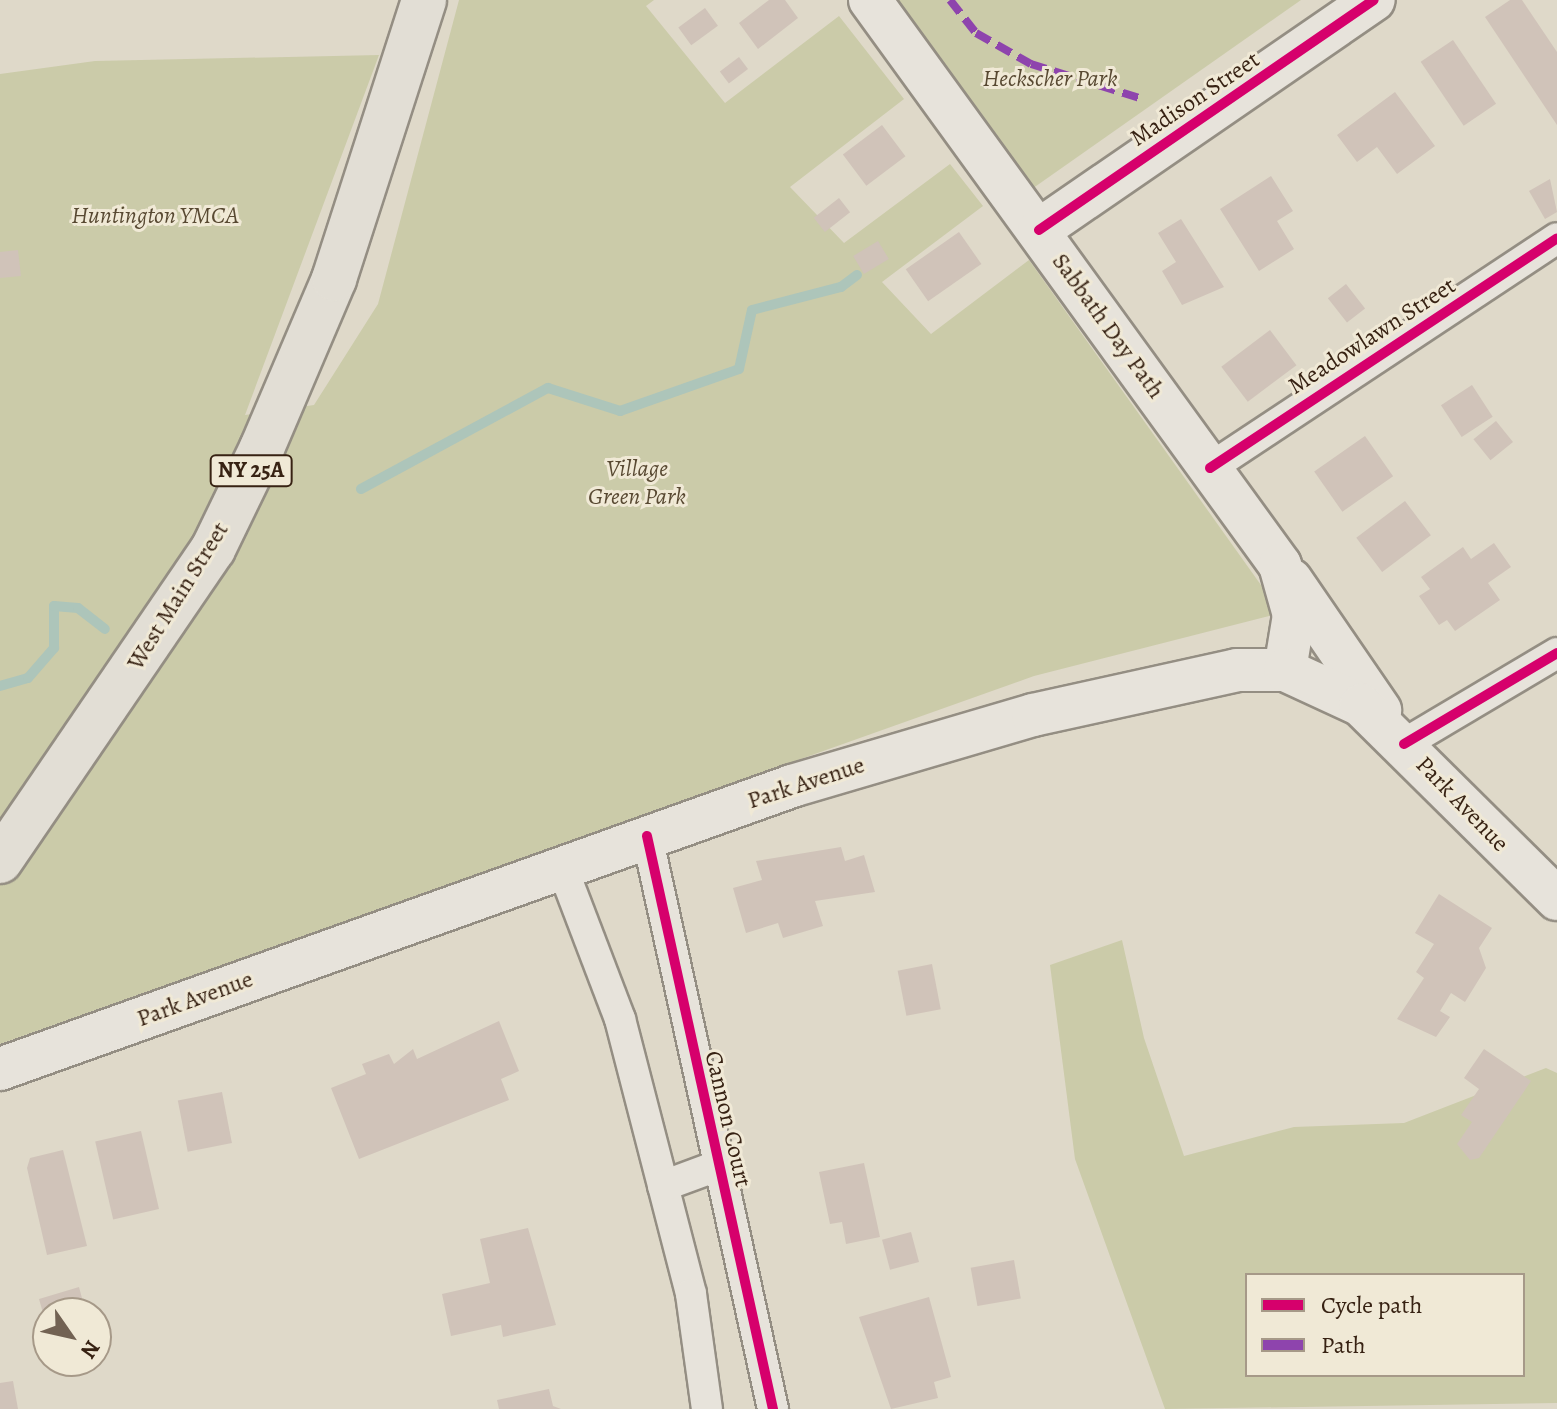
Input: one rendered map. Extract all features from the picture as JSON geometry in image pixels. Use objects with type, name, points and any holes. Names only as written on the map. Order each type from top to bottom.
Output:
[{"type":"main road","name":"Sabbath Day Path","points":[[870,0],[1280,565],[1294,615],[1285,670]]},
{"type":"main road","name":"Madison Street","points":[[1039,230],[1374,0]]},
{"type":"main road","name":"West Main Street","points":[[0,861],[213,549],[334,279],[419,19]]},
{"type":"main road","points":[[1280,565],[1404,744]]},
{"type":"main road","name":"Park Avenue","points":[[0,1069],[647,836],[1033,715],[1203,675],[1285,670],[1344,694],[1404,744],[1557,899]]},
{"type":"street","name":"Meadowlawn Street","points":[[1210,468],[1557,238]]},
{"type":"street","points":[[1404,744],[1557,653]]},
{"type":"street","name":"Cannon Court","points":[[647,836],[717,1166],[773,1409]]},
{"type":"street","points":[[562,867],[620,1019],[691,1294],[707,1409]]},
{"type":"street","points":[[663,1186],[717,1166]]},
{"type":"green space","name":"Village Green Park","points":[[459,0],[654,0],[646,6],[725,103],[839,16],[904,99],[790,187],[844,243],[950,164],[983,206],[882,282],[931,334],[1029,260],[1281,613],[1034,676],[0,1044],[0,74],[95,61],[379,55],[245,415],[314,405],[378,304]]},
{"type":"green space","name":"Heckscher Park","points":[[897,0],[1301,0],[1029,191]]},
{"type":"green space","points":[[1122,940],[1144,1038],[1184,1156],[1294,1127],[1404,1123],[1546,1068],[1557,1073],[1557,1403],[1165,1409],[1075,1159],[1050,965]]},
{"type":"building","points":[[769,0],[785,0],[798,18],[758,49],[739,23]]},
{"type":"building","points":[[1510,0],[1522,0],[1557,52],[1557,125],[1485,17]]},
{"type":"building","points":[[705,8],[718,26],[691,45],[678,27]]},
{"type":"building","points":[[1453,40],[1496,104],[1464,126],[1421,62]]},
{"type":"building","points":[[739,57],[748,69],[729,83],[720,71]]},
{"type":"building","points":[[1395,92],[1435,146],[1397,174],[1377,147],[1357,162],[1337,135]]},
{"type":"building","points":[[882,125],[905,156],[866,186],[843,154]]},
{"type":"building","points":[[1271,176],[1293,211],[1277,221],[1294,249],[1259,271],[1220,209]]},
{"type":"building","points":[[1550,179],[1557,212],[1545,219],[1529,191]]},
{"type":"building","points":[[839,198],[850,212],[825,232],[814,218]]},
{"type":"building","points":[[1181,219],[1224,287],[1182,305],[1162,271],[1176,262],[1158,233]]},
{"type":"building","points":[[959,232],[981,264],[928,301],[906,269]]},
{"type":"building","points":[[878,241],[889,259],[864,274],[853,256]]},
{"type":"building","points":[[18,250],[21,276],[0,278],[0,252]]},
{"type":"building","points":[[1346,284],[1365,308],[1347,323],[1328,298]]},
{"type":"building","points":[[1270,330],[1296,365],[1248,402],[1221,367]]},
{"type":"building","points":[[1472,385],[1493,417],[1462,437],[1441,405]]},
{"type":"building","points":[[1496,421],[1513,442],[1490,460],[1473,439]]},
{"type":"building","points":[[1365,436],[1393,476],[1342,512],[1314,472]]},
{"type":"building","points":[[1405,501],[1431,535],[1382,572],[1356,538]]},
{"type":"building","points":[[1494,543],[1511,567],[1488,583],[1500,600],[1455,631],[1447,620],[1439,625],[1419,596],[1430,589],[1421,577],[1463,547],[1471,559]]},
{"type":"building","points":[[841,847],[845,861],[864,855],[875,892],[815,901],[823,926],[783,938],[778,923],[746,933],[733,888],[762,880],[756,861]]},
{"type":"building","points":[[1439,894],[1492,928],[1479,948],[1486,968],[1465,1002],[1451,993],[1440,1011],[1450,1017],[1436,1037],[1397,1019],[1424,978],[1416,972],[1434,944],[1415,933]]},
{"type":"building","points":[[932,964],[941,1009],[906,1016],[898,971]]},
{"type":"building","points":[[499,1021],[519,1071],[501,1079],[509,1100],[359,1159],[331,1088],[366,1074],[362,1064],[389,1054],[394,1064],[413,1049],[417,1059]]},
{"type":"building","points":[[1484,1049],[1531,1081],[1479,1158],[1470,1160],[1457,1144],[1472,1122],[1461,1115],[1479,1089],[1464,1078]]},
{"type":"building","points":[[222,1092],[232,1143],[188,1152],[178,1101]]},
{"type":"building","points":[[141,1131],[159,1209],[113,1220],[95,1142]]},
{"type":"building","points":[[63,1150],[87,1246],[47,1255],[27,1168],[30,1158]]},
{"type":"building","points":[[864,1163],[880,1237],[846,1244],[842,1222],[830,1224],[819,1172]]},
{"type":"building","points":[[528,1228],[556,1325],[503,1337],[501,1325],[451,1336],[442,1294],[490,1283],[480,1239]]},
{"type":"building","points":[[911,1232],[919,1262],[890,1270],[882,1240]]},
{"type":"building","points":[[1014,1260],[1021,1298],[977,1306],[971,1268]]},
{"type":"building","points":[[79,1287],[82,1297],[46,1297]]},
{"type":"building","points":[[929,1297],[951,1377],[934,1382],[938,1398],[891,1409],[859,1317]]},
{"type":"building","points":[[13,1381],[18,1409],[0,1409],[0,1383]]},
{"type":"building","points":[[549,1389],[553,1406],[561,1409],[499,1409],[497,1400]]},
{"type":"waterway","points":[[361,489],[548,388],[620,411],[739,369],[752,310],[841,287],[857,275]]},
{"type":"waterway","points":[[0,686],[28,678],[54,648],[54,606],[78,608],[105,629]]},
{"type":"marked path","points":[[950,0],[976,33],[1031,64],[1143,99]]},
{"type":"cycle path","points":[[1039,230],[1374,0]]},
{"type":"cycle path","points":[[1210,468],[1557,238]]},
{"type":"cycle path","points":[[1404,744],[1557,653]]},
{"type":"cycle path","points":[[647,836],[773,1409]]},
{"type":"park label","name":"Huntington YMCA","points":[[155,216]]}]
